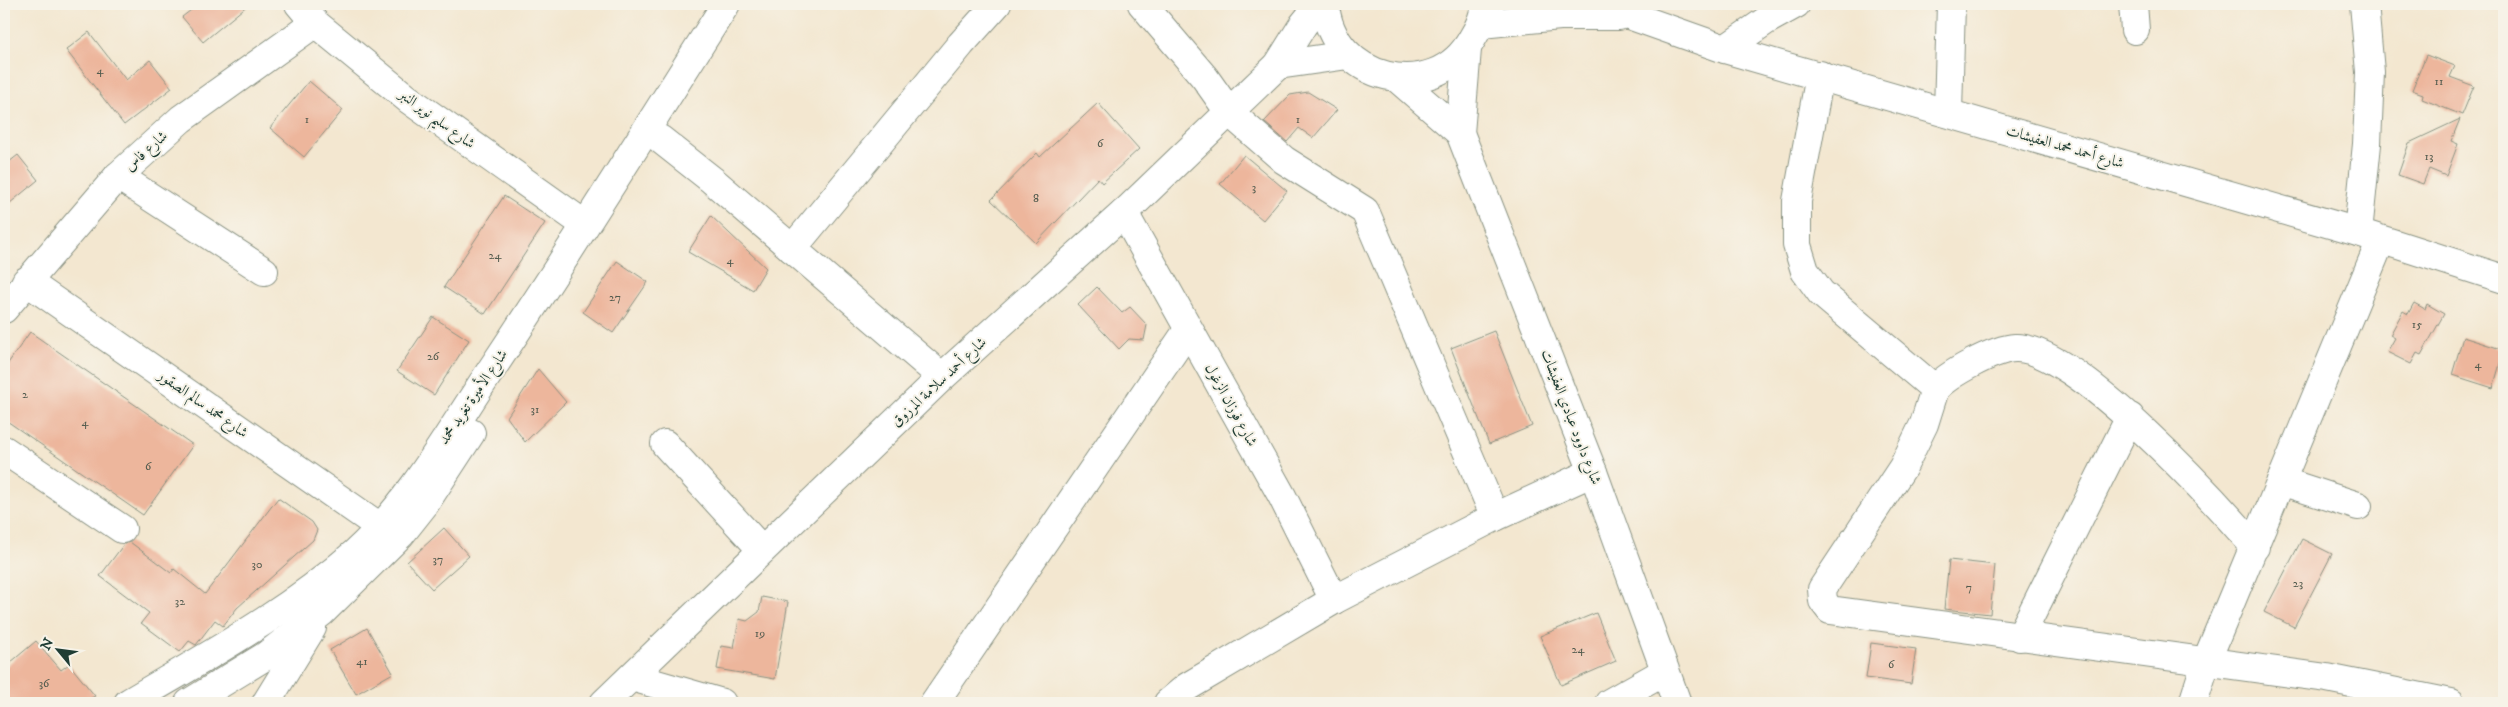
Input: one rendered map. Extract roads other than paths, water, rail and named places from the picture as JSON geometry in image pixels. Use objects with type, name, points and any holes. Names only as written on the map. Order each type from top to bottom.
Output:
[{"type":"street","name":"شارع الأميرة تغريد محمد","points":[[128,703],[279,613],[356,551],[380,527],[410,490],[533,308],[584,224],[726,4]]},
{"type":"street","name":"شارع الأميرة تغريد محمد","points":[[188,703],[264,656],[321,613],[377,559],[424,505],[745,4]]},
{"type":"street","points":[[792,249],[961,44],[997,4]]},
{"type":"street","points":[[1142,4],[1205,78],[1229,112],[1284,160],[1365,212],[1495,517]]},
{"type":"street","name":"شارع أحمد سلامة المرزوق","points":[[604,703],[942,377],[1124,213],[1278,65],[1303,25],[1320,4]]},
{"type":"street","points":[[1325,4],[1333,34],[1348,55],[1377,73],[1398,79],[1426,76],[1441,70],[1466,50],[1483,14]]},
{"type":"street","name":"شارع أحمد محمد العفيشات","points":[[1598,4],[1725,49],[1948,112],[2369,236],[2504,279]]},
{"type":"street","points":[[1725,49],[1767,20],[1796,4]]},
{"type":"street","points":[[1948,112],[1950,4]]},
{"type":"street","points":[[2193,703],[2206,662],[2281,481],[2369,236],[2367,144],[2370,72],[2364,4]]},
{"type":"street","name":"شارع سليم نوير النبر","points":[[307,13],[408,99],[584,224]]},
{"type":"street","name":"شارع فاس","points":[[4,309],[26,281],[118,176],[181,119],[307,13]]},
{"type":"street","name":"شارع أحمد محمد العفيشات","points":[[1483,14],[1626,15]]},
{"type":"street","name":"شارع داوود عبادي العفيشات","points":[[1466,50],[1460,133],[1593,472],[1664,672],[1677,703]]},
{"type":"street","points":[[1278,65],[1348,55]]},
{"type":"street","points":[[1820,75],[1797,201],[1797,245],[1805,271],[1821,294],[1935,389]]},
{"type":"street","name":"شارع داوود عبادي العفيشات","points":[[1398,79],[1460,133]]},
{"type":"street","points":[[660,139],[942,377]]},
{"type":"street","points":[[118,176],[264,271]]},
{"type":"street","name":"شارع فوزان الزغول","points":[[1124,213],[1282,496],[1334,600]]},
{"type":"street","name":"شارع محمد سالم الصقور","points":[[26,281],[380,527]]},
{"type":"street","points":[[934,703],[1188,330]]},
{"type":"street","points":[[2255,547],[2214,501],[2130,418],[2082,379],[2053,360],[2029,350],[2015,348],[1980,360],[1942,380],[1935,389],[1917,440],[1903,467],[1827,579],[1822,590],[1823,601],[1830,610],[1842,612],[2327,678],[2451,703]]},
{"type":"street","points":[[2020,637],[2130,418]]},
{"type":"street","points":[[665,444],[762,550]]},
{"type":"street","points":[[4,450],[122,529]]},
{"type":"street","points":[[1168,703],[1187,687],[1334,600],[1495,517],[1593,472]]},
{"type":"street","points":[[2281,481],[2358,506]]},
{"type":"street","points":[[266,703],[321,613]]},
{"type":"street","points":[[1609,703],[1664,672]]},
{"type":"street","points":[[632,678],[722,703]]}]
